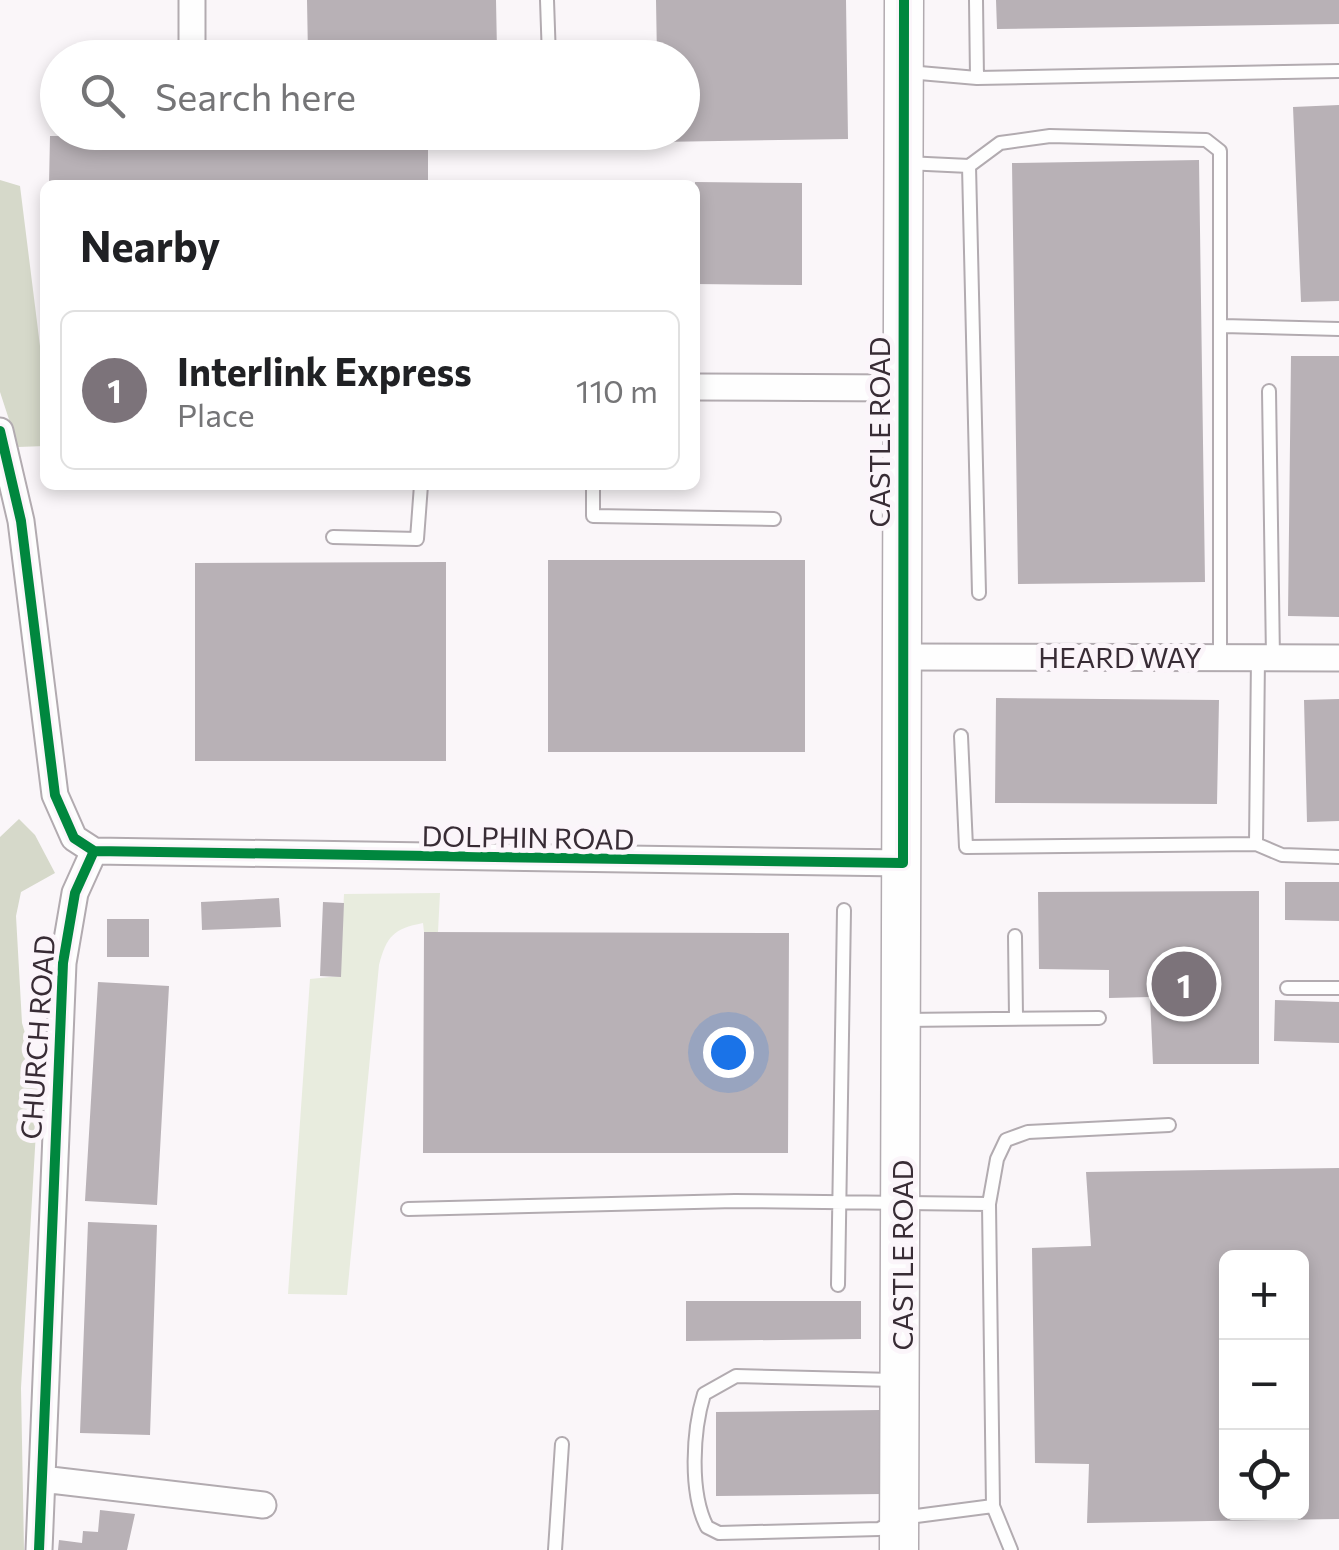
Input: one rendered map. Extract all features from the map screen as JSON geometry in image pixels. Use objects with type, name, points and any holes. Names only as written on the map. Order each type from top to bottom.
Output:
[{"type":"main road","name":"CASTLE ROAD","points":[[900,1534],[904,0]]},
{"type":"street","points":[[192,0],[192,40]]},
{"type":"street","points":[[700,387],[901,388]]},
{"type":"street","points":[[0,431],[21,521],[55,795],[74,838],[94,851]]},
{"type":"street","name":"HEARD WAY","points":[[902,657],[1339,658]]},
{"type":"street","name":"DOLPHIN ROAD","points":[[94,851],[124,855],[903,864]]},
{"type":"street","name":"CHURCH ROAD","points":[[39,1550],[62,962],[67,920],[94,851]]},
{"type":"street","points":[[42,1479],[263,1505]]},
{"type":"lane","points":[[547,0],[548,40]]},
{"type":"lane","points":[[976,0],[978,78]]},
{"type":"lane","points":[[905,72],[978,78],[1339,71]]},
{"type":"lane","points":[[904,163],[969,166],[1000,142],[1050,136],[1206,140],[1214,144],[1223,159],[1220,657]]},
{"type":"lane","points":[[969,166],[979,594]]},
{"type":"lane","points":[[1224,326],[1339,328]]},
{"type":"lane","points":[[1256,844],[1266,657],[1268,392]]},
{"type":"lane","points":[[333,537],[417,538],[421,490]]},
{"type":"lane","points":[[592,490],[593,516],[774,519]]},
{"type":"lane","points":[[961,736],[966,848],[1256,844],[1282,855],[1339,857]]},
{"type":"lane","points":[[838,1285],[844,910]]},
{"type":"lane","points":[[1015,936],[1016,1016]]},
{"type":"lane","points":[[1287,988],[1339,988]]},
{"type":"lane","points":[[900,1020],[1099,1018]]},
{"type":"lane","points":[[1012,1550],[993,1506],[989,1204],[997,1159],[1006,1140],[1028,1132],[1169,1124]]},
{"type":"lane","points":[[408,1209],[903,1200],[989,1204]]},
{"type":"lane","points":[[902,1380],[736,1376],[704,1394],[697,1430],[702,1518],[706,1526],[720,1533],[879,1529],[900,1534],[993,1506]]},
{"type":"lane","points":[[555,1550],[562,1444]]},
{"type":"shaded area","points":[[0,180],[20,186],[40,346],[40,446],[18,447],[0,392]]},
{"type":"shaded area","points":[[19,819],[35,835],[55,873],[21,892],[16,916],[22,1023],[39,1080],[21,1388],[24,1550],[0,1550],[0,837]]},
{"type":"shaded area","points":[[440,893],[438,932],[424,932],[423,923],[398,931],[385,947],[379,965],[347,1295],[288,1294],[310,979],[340,976],[344,894]]},
{"type":"building","points":[[307,0],[496,0],[497,40],[308,40]]},
{"type":"building","points":[[656,0],[846,0],[848,139],[700,141],[700,40],[657,40]]},
{"type":"building","points":[[996,0],[1339,0],[1339,24],[997,29]]},
{"type":"building","points":[[1339,105],[1339,301],[1301,302],[1293,107]]},
{"type":"building","points":[[50,150],[428,150],[428,180],[49,180]]},
{"type":"building","points":[[1199,160],[1205,582],[1018,584],[1012,163]]},
{"type":"building","points":[[700,182],[802,183],[802,285],[700,284]]},
{"type":"building","points":[[1291,356],[1339,356],[1339,617],[1288,616]]},
{"type":"building","points":[[548,560],[805,560],[805,752],[548,752]]},
{"type":"building","points":[[446,562],[446,761],[195,761],[195,563]]},
{"type":"building","points":[[996,698],[1219,700],[1217,804],[995,803]]},
{"type":"building","points":[[1339,699],[1339,821],[1307,822],[1304,700]]},
{"type":"building","points":[[1285,882],[1339,882],[1339,921],[1285,920]]},
{"type":"building","points":[[1259,891],[1259,1064],[1153,1064],[1150,997],[1109,998],[1109,970],[1039,969],[1038,892]]},
{"type":"building","points":[[279,898],[281,927],[202,930],[201,902]]},
{"type":"building","points":[[323,902],[344,903],[341,977],[320,976]]},
{"type":"building","points":[[107,919],[149,919],[149,957],[107,957]]},
{"type":"building","points":[[424,932],[789,933],[788,1153],[423,1153]]},
{"type":"building","points":[[98,982],[169,986],[157,1205],[85,1201]]},
{"type":"building","points":[[1275,1000],[1339,1002],[1339,1043],[1274,1041]]},
{"type":"building","points":[[1339,1168],[1339,1519],[1309,1519],[1309,1250],[1219,1250],[1219,1520],[1276,1520],[1087,1523],[1089,1464],[1035,1463],[1032,1248],[1091,1246],[1086,1172]]},
{"type":"building","points":[[88,1222],[157,1225],[150,1435],[80,1433]]},
{"type":"building","points":[[686,1301],[861,1301],[861,1339],[686,1341]]},
{"type":"building","points":[[880,1410],[881,1494],[716,1496],[716,1412]]},
{"type":"building","points":[[100,1510],[135,1514],[127,1550],[58,1550],[59,1540],[82,1543],[83,1531],[98,1532]]},
{"type":"cycle path","points":[[0,431],[21,521],[55,795],[74,838],[94,851],[903,863],[904,0]]},
{"type":"cycle path","points":[[39,1550],[63,963],[75,893],[94,851]]},
{"type":"place","name":"Interlink Express","points":[[1184,984]]}]
